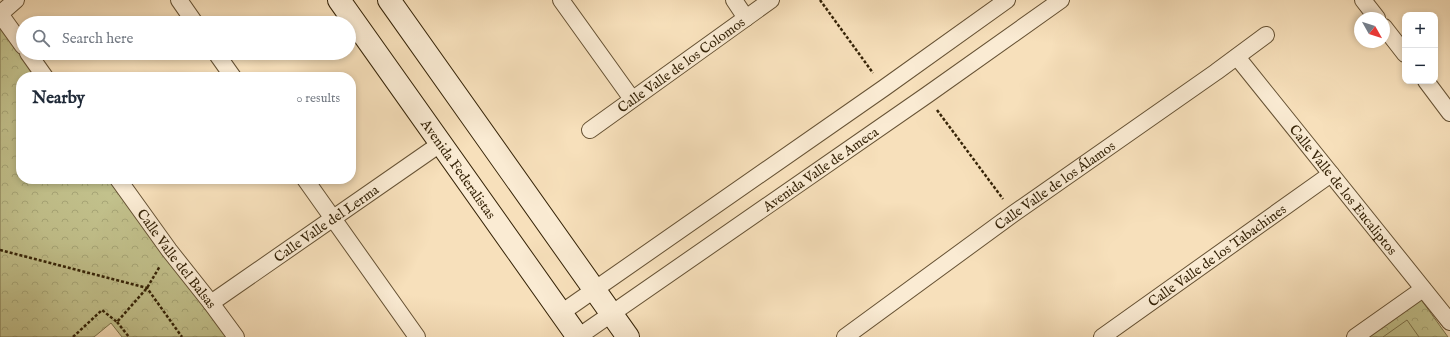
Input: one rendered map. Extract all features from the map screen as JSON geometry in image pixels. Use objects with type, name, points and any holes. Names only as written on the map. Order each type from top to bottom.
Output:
[{"type":"street","points":[[16,0],[0,14],[16,36]]},
{"type":"street","points":[[179,0],[190,16]]},
{"type":"street","name":"Avenida Federalistas","points":[[339,0],[350,16]]},
{"type":"street","points":[[390,0],[628,337]]},
{"type":"street","points":[[561,0],[632,99]]},
{"type":"street","points":[[734,0],[746,18]]},
{"type":"street","name":"Calle Valle de los Colomos","points":[[590,130],[771,0]]},
{"type":"street","points":[[562,313],[884,88],[1007,0]]},
{"type":"street","name":"Avenida Valle de Ameca","points":[[578,337],[927,95],[1061,0]]},
{"type":"street","points":[[1363,0],[1372,12]]},
{"type":"street","name":"Avenida Federalistas","points":[[356,24],[578,337]]},
{"type":"street","name":"Calle Valle de los Álamos","points":[[845,337],[1013,214],[1237,57],[1266,35]]},
{"type":"street","points":[[1390,35],[1402,50]]},
{"type":"street","name":"Calle Valle de los Eucaliptos","points":[[1237,57],[1450,322]]},
{"type":"street","points":[[33,60],[41,72]]},
{"type":"street","points":[[221,60],[229,72]]},
{"type":"street","points":[[1428,84],[1450,113]]},
{"type":"street","name":"Calle Valle del Lerma","points":[[211,303],[440,144]]},
{"type":"street","name":"Calle Valle de los Tabachines","points":[[1102,337],[1331,174]]},
{"type":"street","name":"Calle Valle del Balsas","points":[[122,184],[169,250],[236,337]]},
{"type":"street","points":[[309,184],[417,337]]},
{"type":"street","points":[[1354,337],[1423,289]]},
{"type":"path","points":[[820,0],[884,88]]},
{"type":"path","points":[[927,95],[1013,214]]},
{"type":"path","points":[[0,250],[146,288],[182,337]]},
{"type":"path","points":[[117,322],[146,288],[169,250]]},
{"type":"path","points":[[73,337],[102,310],[117,322],[129,337]]},
{"type":"green space","points":[[0,25],[16,47],[16,60],[26,60],[34,72],[16,72],[16,184],[116,184],[227,337],[122,337],[111,323],[94,337],[0,337]]},
{"type":"green space","points":[[1420,298],[1448,337],[1367,337]]},
{"type":"green space","points":[[1407,320],[1419,337],[1383,337]]}]
